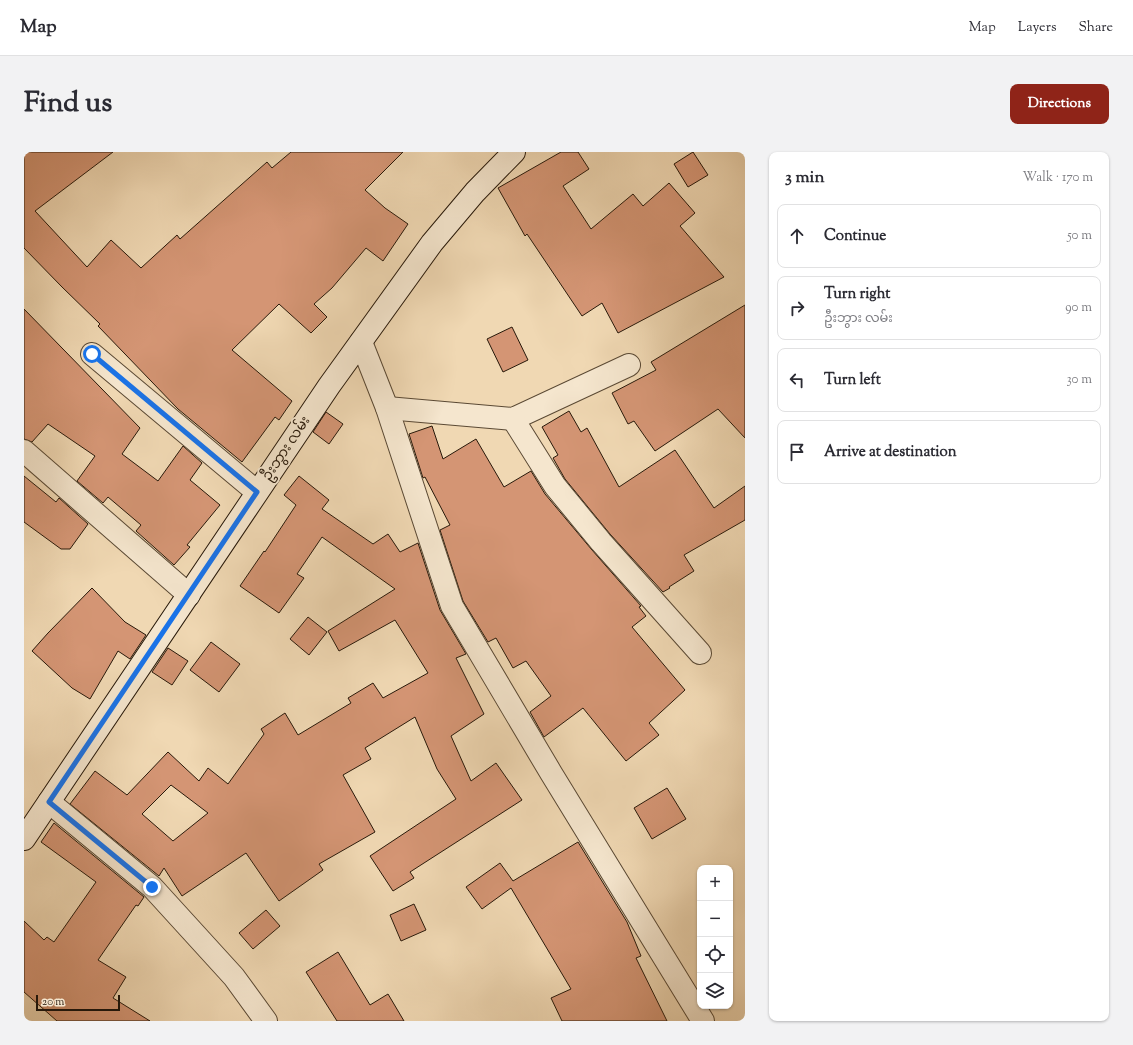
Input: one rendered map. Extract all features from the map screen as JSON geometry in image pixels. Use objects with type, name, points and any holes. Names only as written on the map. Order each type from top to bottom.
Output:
[{"type":"street","name":"ဦးဘွား လမ်း","points":[[24,839],[257,492],[361,342],[432,243],[475,192],[514,152]]},
{"type":"street","points":[[361,342],[387,408],[452,606],[551,774],[703,1021]]},
{"type":"street","points":[[92,354],[257,492]]},
{"type":"street","points":[[387,408],[513,419],[629,365]]},
{"type":"street","points":[[513,419],[555,486],[601,542],[700,654]]},
{"type":"street","points":[[24,451],[188,595]]},
{"type":"street","points":[[49,802],[152,887],[234,977],[266,1021]]},
{"type":"building","points":[[24,152],[113,152],[35,211],[87,267],[111,240],[141,268],[177,235],[180,239],[267,162],[272,168],[291,152],[403,152],[365,190],[385,208],[408,224],[383,261],[366,248],[332,288],[314,304],[327,317],[311,333],[279,304],[232,350],[292,401],[279,420],[275,417],[242,462],[178,409],[98,326],[100,324],[24,248]]},
{"type":"building","points":[[561,152],[578,152],[589,169],[563,186],[591,229],[633,194],[643,206],[669,183],[695,213],[680,226],[724,277],[618,333],[602,303],[582,316],[527,234],[525,236],[498,188]]},
{"type":"building","points":[[693,152],[708,175],[688,187],[674,164]]},
{"type":"building","points":[[745,305],[745,438],[718,409],[655,451],[634,421],[628,424],[612,393],[656,370],[651,362]]},
{"type":"building","points":[[24,309],[140,428],[122,454],[158,481],[183,446],[202,463],[190,480],[220,505],[187,545],[190,547],[174,565],[136,531],[141,525],[108,497],[103,503],[77,481],[95,456],[48,424],[32,442],[24,439]]},
{"type":"building","points":[[512,327],[528,360],[503,372],[487,339]]},
{"type":"building","points":[[569,411],[581,432],[587,428],[619,487],[675,450],[714,508],[745,486],[745,520],[684,555],[694,571],[663,592],[610,534],[565,479],[553,458],[558,455],[542,427]]},
{"type":"building","points":[[326,412],[343,424],[329,444],[313,432]]},
{"type":"building","points":[[432,426],[443,459],[476,439],[504,487],[531,471],[545,494],[641,606],[639,607],[646,616],[632,627],[685,690],[649,723],[659,735],[626,761],[583,708],[544,737],[530,712],[551,696],[526,661],[513,668],[496,638],[488,642],[463,601],[440,530],[450,525],[425,477],[423,478],[409,434]]},
{"type":"building","points":[[24,476],[56,502],[59,498],[88,524],[70,549],[61,549],[24,522]]},
{"type":"building","points":[[299,476],[329,500],[322,509],[373,544],[388,534],[400,552],[418,543],[440,610],[466,654],[456,658],[484,714],[451,736],[471,781],[496,763],[522,800],[410,872],[414,878],[393,891],[370,856],[456,799],[437,769],[415,717],[365,748],[371,759],[343,775],[375,832],[319,864],[323,870],[279,901],[246,853],[182,896],[164,868],[159,876],[70,804],[95,771],[127,795],[168,752],[199,781],[208,768],[228,784],[264,734],[261,729],[285,713],[298,735],[351,703],[348,698],[373,683],[383,698],[428,673],[395,620],[339,651],[328,631],[395,589],[322,537],[297,574],[304,578],[279,613],[240,586],[264,551],[265,552],[296,505],[284,495]],"holes":[[[171,785],[208,813],[173,841],[142,814]]]},
{"type":"building","points":[[92,588],[125,622],[146,635],[130,659],[118,651],[90,699],[72,688],[32,651]]},
{"type":"building","points":[[308,617],[327,632],[309,655],[290,639]]},
{"type":"building","points":[[211,642],[240,664],[219,692],[190,670]]},
{"type":"building","points":[[168,648],[188,661],[172,685],[152,672]]},
{"type":"building","points":[[667,788],[686,819],[652,839],[634,808]]},
{"type":"building","points":[[54,823],[144,897],[138,906],[136,905],[98,960],[126,977],[113,998],[150,1021],[57,1021],[24,992],[24,921],[44,940],[47,937],[54,942],[96,882],[41,842]]},
{"type":"building","points":[[578,842],[627,922],[641,956],[636,958],[667,1021],[562,1021],[551,998],[571,989],[511,888],[482,909],[466,887],[500,863],[513,881]]},
{"type":"building","points":[[414,904],[426,930],[401,941],[390,915]]},
{"type":"building","points":[[266,910],[280,926],[253,949],[239,933]]},
{"type":"building","points":[[338,952],[370,1005],[388,994],[404,1021],[337,1021],[306,972]]},
{"type":"route","points":[[92,354],[257,492],[49,802],[152,887]]}]
